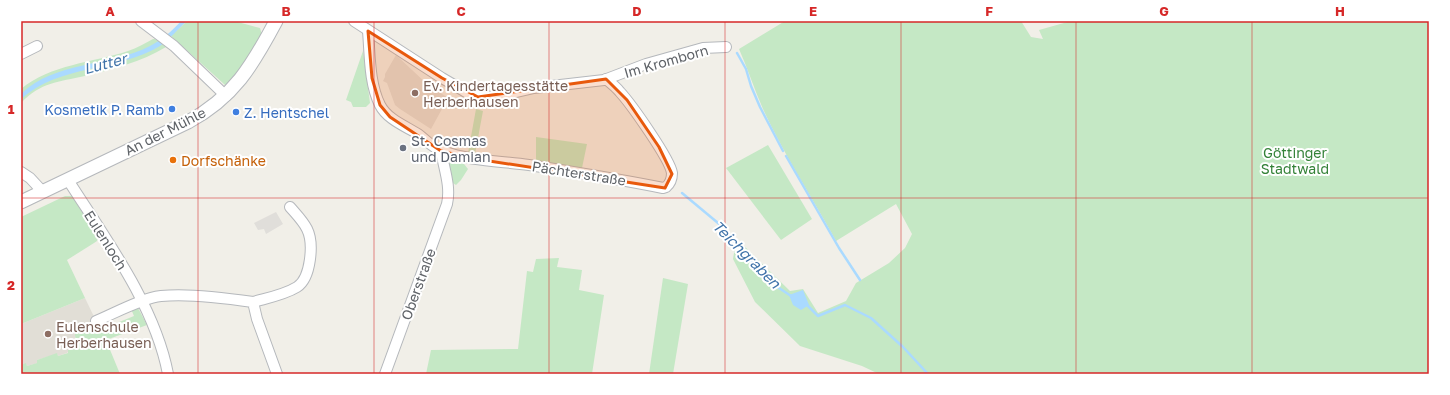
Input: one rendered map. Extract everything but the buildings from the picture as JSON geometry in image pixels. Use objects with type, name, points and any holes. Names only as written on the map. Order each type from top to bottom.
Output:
[{"type":"street","points":[[141,21],[174,46],[226,96]]},
{"type":"street","name":"An der Mühle","points":[[21,202],[199,116],[226,96],[248,70],[276,21]]},
{"type":"street","name":"Im Kromborn","points":[[354,21],[442,78],[470,95],[478,97],[490,97],[534,88],[606,79],[646,64],[703,48],[726,47]]},
{"type":"street","name":"Pächterstraße","points":[[368,31],[374,88],[380,105],[390,117],[441,151],[476,159],[588,174],[663,188],[669,185],[672,174],[671,168],[659,147],[631,106],[620,92],[606,79]]},
{"type":"street","points":[[21,54],[37,46]]},
{"type":"street","name":"Oberstraße","points":[[385,374],[447,204],[449,186],[441,151]]},
{"type":"street","points":[[21,172],[30,178],[43,192]]},
{"type":"street","name":"Eulenloch","points":[[68,180],[107,240],[143,301],[163,351],[168,374]]},
{"type":"street","points":[[96,321],[143,301],[161,296],[226,299],[253,302],[275,296],[297,287],[304,280],[307,273],[310,236],[304,224],[290,207]]},
{"type":"street","points":[[253,302],[257,319],[277,374]]},
{"type":"highlighted area","points":[[368,31],[442,78],[478,97],[606,79],[627,100],[659,147],[672,174],[665,188],[470,158],[441,151],[390,117],[380,105],[372,78]]},
{"type":"shaded area","name":"Ev. Kindertagesstätte Herberhausen","points":[[396,55],[427,84],[448,98],[431,129],[395,105],[387,83],[383,81],[385,74]]},
{"type":"shaded area","points":[[276,212],[283,224],[266,234],[264,229],[258,230],[254,223]]},
{"type":"shaded area","name":"Eulenschule Herberhausen","points":[[85,298],[97,323],[75,336],[78,346],[68,350],[67,353],[58,356],[57,354],[37,360],[38,363],[27,366],[26,364],[21,365],[21,324]]},
{"type":"green space","points":[[187,21],[234,21],[260,28],[262,35],[247,63],[229,84],[225,85],[171,36]]},
{"type":"green space","name":"Göttinger Stadtwald","points":[[785,21],[1021,21],[1031,37],[1043,39],[1039,30],[1071,21],[1429,21],[1429,374],[879,374],[862,366],[800,346],[755,302],[733,259],[735,247],[741,243],[790,291],[803,289],[818,313],[846,301],[856,283],[889,263],[905,248],[912,234],[896,204],[836,241],[771,126],[739,49]]},
{"type":"green space","points":[[153,39],[166,47],[147,57],[127,64],[50,84],[28,96],[21,103],[21,89],[45,74],[72,65],[128,51]]},
{"type":"green space","points":[[363,51],[370,103],[366,107],[353,107],[351,102],[346,100]]},
{"type":"green space","points":[[476,109],[483,111],[475,154],[468,153]]},
{"type":"green space","points":[[536,137],[587,144],[582,168],[536,162]]},
{"type":"green space","points":[[768,145],[812,219],[781,240],[726,168]]},
{"type":"green space","points":[[452,158],[464,164],[468,169],[456,185],[453,183],[448,166]]},
{"type":"green space","points":[[65,196],[72,196],[98,237],[97,241],[67,260],[85,298],[21,324],[21,217]]},
{"type":"green space","points":[[559,258],[557,267],[582,270],[579,290],[604,295],[592,374],[426,374],[431,350],[518,349],[527,271],[533,272],[536,259]]},
{"type":"green space","points":[[663,278],[688,284],[673,374],[649,374]]},
{"type":"green space","points":[[135,307],[138,308],[147,325],[106,340],[120,374],[21,374],[21,365],[26,363],[27,366],[37,363],[37,360],[57,353],[58,356],[68,353],[68,350],[78,346],[75,332],[104,321],[107,327],[134,316],[131,309]]},
{"type":"water","name":"Lutter","points":[[181,21],[187,21],[160,46],[126,60],[53,80],[36,88],[21,99],[21,94],[35,83],[50,76],[66,70],[134,53],[150,46],[167,35]]},
{"type":"water","points":[[803,290],[809,305],[801,310],[793,305],[789,295]]},
{"type":"waterway","points":[[737,53],[746,69],[760,107],[783,151]]},
{"type":"waterway","points":[[786,156],[839,248],[860,280]]},
{"type":"waterway","name":"Teichgraben","points":[[682,193],[718,223],[762,274],[773,284],[791,296]]},
{"type":"waterway","name":"Teichgraben","points":[[806,304],[818,316],[845,305],[871,318],[903,347],[928,374]]},
{"type":"place","name":"Ev. Kindertagesstätte Herberhausen","points":[[415,93]]},
{"type":"place","name":"Kosmetik P. Ramb","points":[[172,109]]},
{"type":"place","name":"Z. Hentschel","points":[[236,112]]},
{"type":"place","name":"St. Cosmas und Damian","points":[[403,148]]},
{"type":"place","name":"Dorfschänke","points":[[173,160]]},
{"type":"place","name":"Eulenschule Herberhausen","points":[[48,334]]}]
